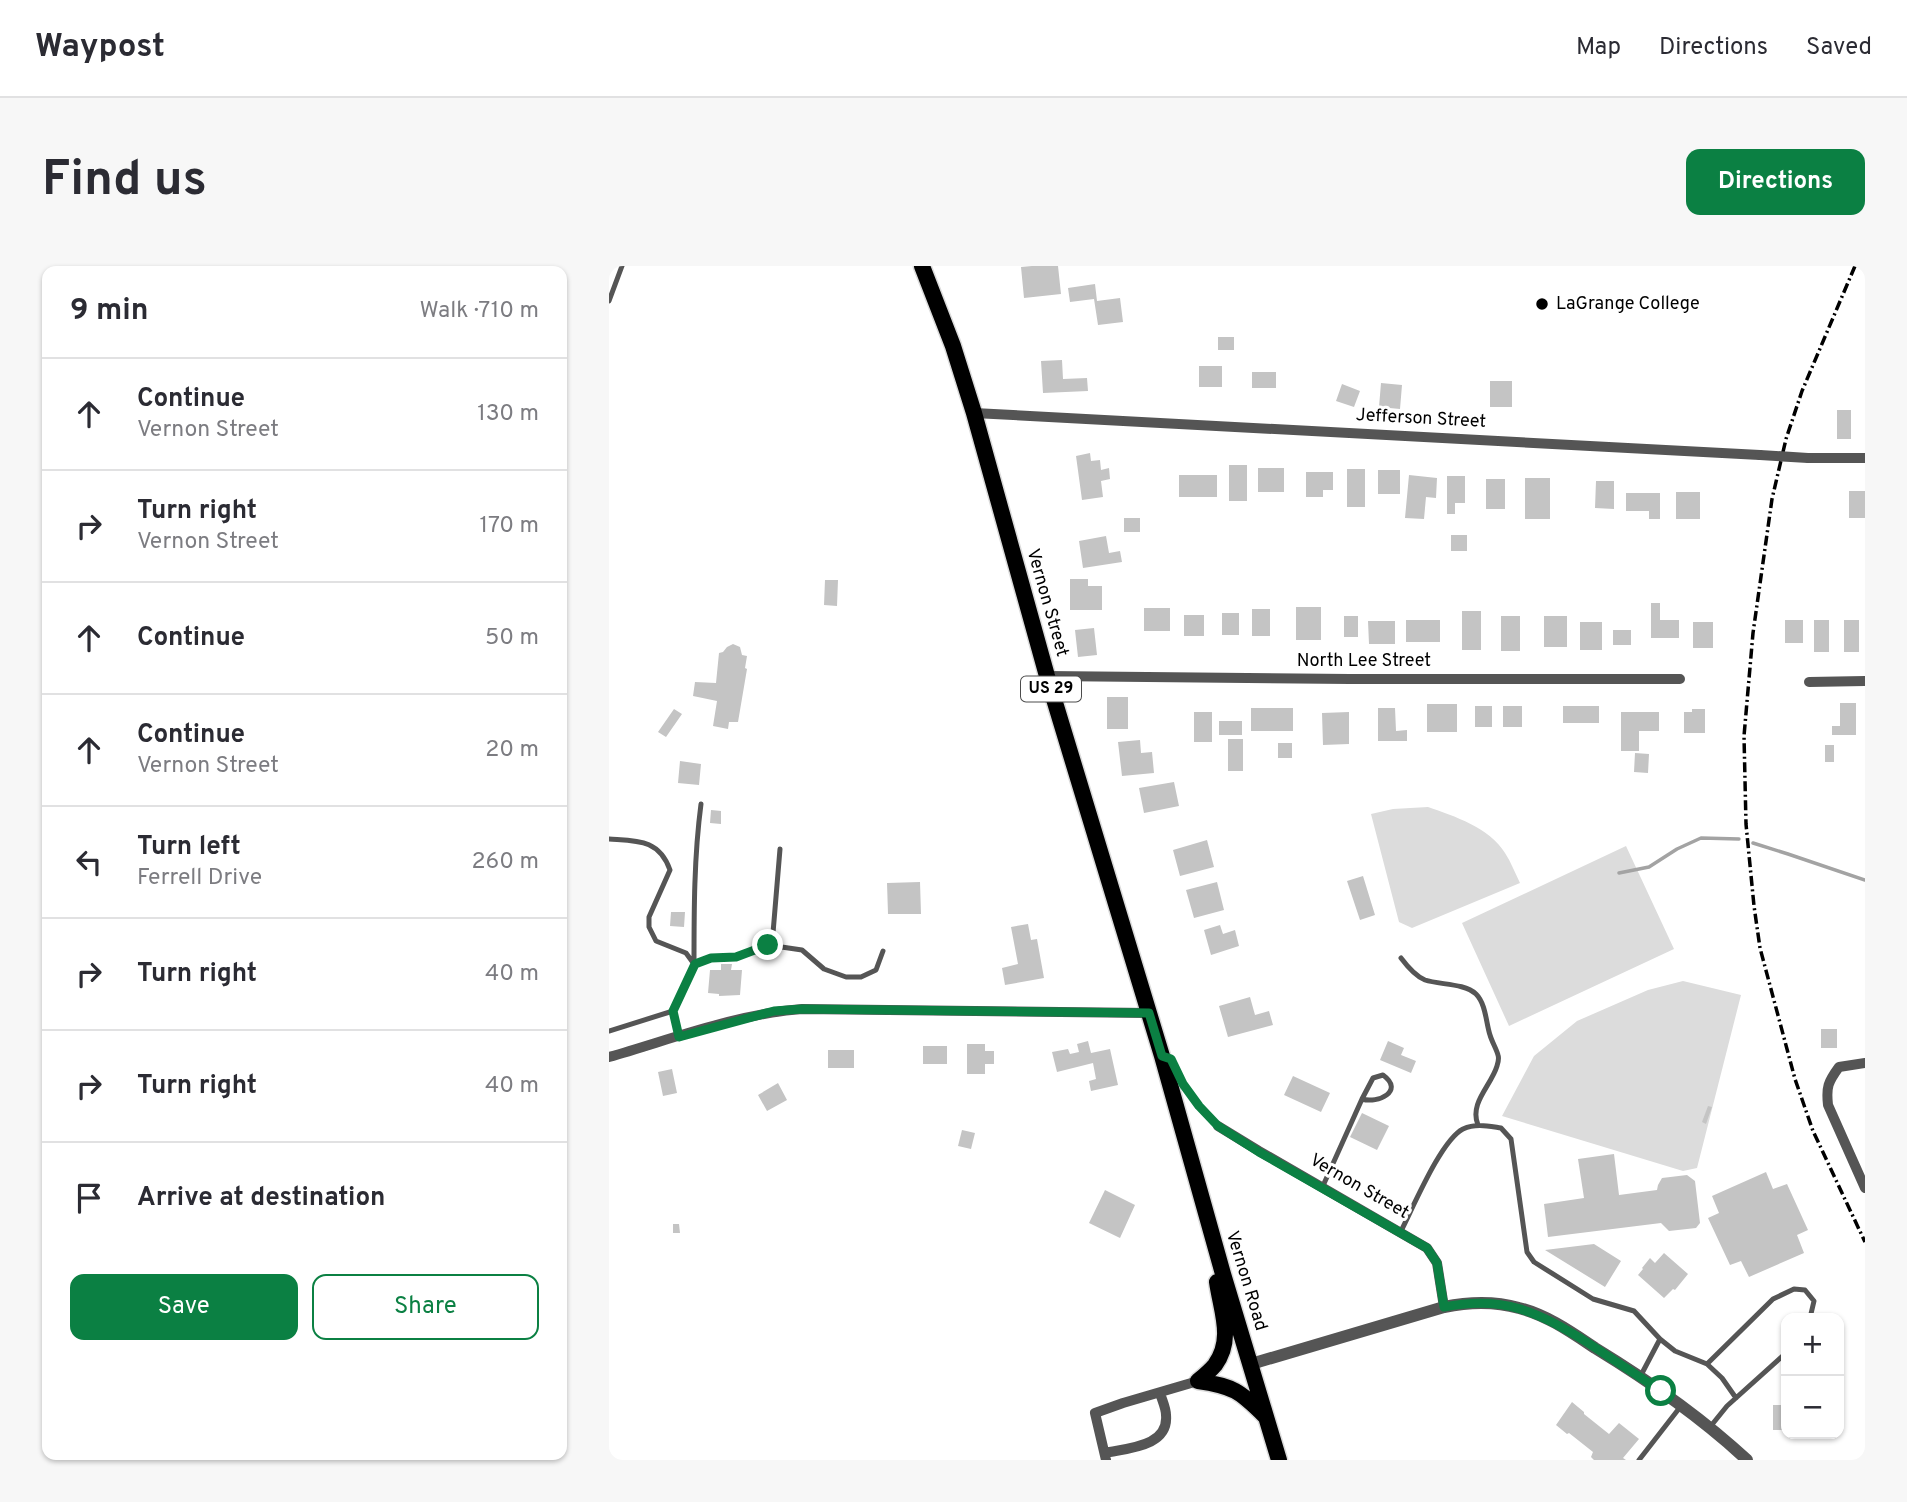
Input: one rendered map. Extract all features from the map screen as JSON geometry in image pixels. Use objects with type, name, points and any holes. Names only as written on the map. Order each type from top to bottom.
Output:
[{"type":"main road","name":"Vernon Street","points":[[922,266],[953,346],[974,413],[1047,676],[1178,1113]]},
{"type":"main road","name":"Vernon Road","points":[[1178,1113],[1279,1460]]},
{"type":"main road","points":[[1198,1381],[1215,1365],[1224,1348],[1226,1330],[1217,1285],[1214,1241]]},
{"type":"main road","points":[[1198,1381],[1224,1385],[1234,1390],[1245,1396],[1267,1418]]},
{"type":"street","name":"Jefferson Street","points":[[974,413],[1808,458],[1865,458]]},
{"type":"street","name":"North Lee Street","points":[[1047,676],[1680,679]]},
{"type":"street","points":[[1809,682],[1865,681]]},
{"type":"street","points":[[609,1057],[774,1011],[802,1009],[1149,1013]]},
{"type":"street","points":[[1865,1063],[1839,1067],[1828,1082],[1827,1092],[1828,1105],[1865,1188]]},
{"type":"street","name":"Vernon Street","points":[[1218,1126],[1427,1248],[1437,1263],[1444,1307]]},
{"type":"street","points":[[1251,1364],[1458,1304],[1487,1303],[1518,1307],[1550,1320],[1640,1377],[1710,1427],[1747,1460]]},
{"type":"street","points":[[1160,1393],[1167,1416],[1164,1432],[1153,1442],[1105,1457],[1095,1413],[1198,1381]]},
{"type":"lane","points":[[609,301],[621,266]]},
{"type":"lane","points":[[679,1037],[673,1011],[695,964],[694,912],[701,804]]},
{"type":"lane","points":[[609,839],[641,841],[661,853],[670,870],[649,917],[649,927],[656,941],[686,953],[695,964]]},
{"type":"lane","points":[[772,945],[779,849]]},
{"type":"lane","points":[[695,964],[711,958],[736,957],[772,945],[802,950],[824,969],[846,977],[861,977],[876,970],[883,951]]},
{"type":"lane","points":[[1401,958],[1423,979],[1465,989],[1477,995],[1482,1004],[1490,1037],[1498,1055],[1498,1064],[1476,1105],[1474,1116],[1478,1125]]},
{"type":"lane","points":[[609,1031],[673,1011]]},
{"type":"lane","points":[[1322,1188],[1361,1099],[1373,1078],[1383,1075],[1388,1079],[1391,1089],[1384,1097],[1372,1101],[1361,1099]]},
{"type":"lane","points":[[1400,1233],[1440,1153],[1461,1130],[1478,1125],[1501,1128],[1511,1139],[1527,1252],[1534,1262],[1593,1299],[1634,1311],[1675,1352],[1707,1364],[1722,1377],[1736,1398]]},
{"type":"lane","points":[[1707,1364],[1773,1299],[1794,1289],[1805,1290],[1814,1301],[1811,1313]]},
{"type":"lane","points":[[1640,1377],[1660,1339]]},
{"type":"lane","points":[[1710,1427],[1727,1406],[1781,1358]]},
{"type":"lane","points":[[1639,1460],[1681,1406]]},
{"type":"path","points":[[1183,1084],[1218,1126]]},
{"type":"shaded area","points":[[1428,807],[1471,824],[1490,837],[1505,853],[1520,883],[1412,928],[1399,922],[1371,814],[1393,809]]},
{"type":"shaded area","points":[[1626,846],[1674,949],[1509,1026],[1462,923]]},
{"type":"shaded area","points":[[1683,981],[1741,995],[1697,1168],[1683,1171],[1502,1116],[1534,1056],[1577,1021],[1648,990]]},
{"type":"building","points":[[1058,266],[1061,294],[1024,298],[1021,267]]},
{"type":"building","points":[[1095,284],[1097,301],[1120,298],[1123,322],[1098,325],[1094,299],[1070,302],[1068,288]]},
{"type":"building","points":[[1218,337],[1234,337],[1234,350],[1218,350]]},
{"type":"building","points":[[1062,360],[1063,379],[1087,378],[1088,391],[1043,393],[1041,361]]},
{"type":"building","points":[[1199,366],[1222,366],[1222,387],[1199,387]]},
{"type":"building","points":[[1252,372],[1276,372],[1276,388],[1252,388]]},
{"type":"building","points":[[1490,381],[1512,381],[1512,407],[1490,407]]},
{"type":"building","points":[[1381,383],[1402,385],[1400,409],[1379,407]]},
{"type":"building","points":[[1342,384],[1360,391],[1354,407],[1336,401]]},
{"type":"building","points":[[1837,410],[1851,410],[1851,439],[1837,439]]},
{"type":"building","points":[[1090,453],[1091,461],[1100,460],[1101,470],[1109,468],[1110,479],[1101,481],[1103,497],[1082,500],[1076,456]]},
{"type":"building","points":[[1229,465],[1247,465],[1247,501],[1229,501]]},
{"type":"building","points":[[1258,468],[1284,468],[1284,492],[1258,492]]},
{"type":"building","points":[[1347,469],[1365,469],[1365,507],[1347,507]]},
{"type":"building","points":[[1378,470],[1400,470],[1400,494],[1378,494]]},
{"type":"building","points":[[1306,472],[1333,472],[1333,490],[1323,490],[1323,497],[1306,497]]},
{"type":"building","points":[[1179,475],[1217,475],[1217,497],[1179,497]]},
{"type":"building","points":[[1409,475],[1437,478],[1436,498],[1426,497],[1424,519],[1405,518]]},
{"type":"building","points":[[1447,476],[1465,476],[1465,503],[1455,503],[1455,514],[1447,514]]},
{"type":"building","points":[[1525,478],[1550,478],[1550,519],[1525,519]]},
{"type":"building","points":[[1486,479],[1505,479],[1505,509],[1486,509]]},
{"type":"building","points":[[1596,481],[1614,481],[1614,509],[1595,508]]},
{"type":"building","points":[[1849,491],[1865,491],[1865,518],[1849,518]]},
{"type":"building","points":[[1676,492],[1700,492],[1700,519],[1676,519]]},
{"type":"building","points":[[1626,493],[1660,493],[1660,519],[1649,519],[1649,511],[1626,511]]},
{"type":"building","points":[[1124,518],[1140,518],[1140,532],[1124,532]]},
{"type":"building","points":[[1451,535],[1467,535],[1467,551],[1451,551]]},
{"type":"building","points":[[1106,536],[1109,553],[1120,551],[1122,562],[1083,568],[1079,541]]},
{"type":"building","points":[[1070,579],[1088,579],[1088,586],[1102,586],[1102,610],[1070,610]]},
{"type":"building","points":[[825,580],[838,580],[837,606],[824,605]]},
{"type":"building","points":[[1651,603],[1660,603],[1660,620],[1679,620],[1679,638],[1651,638]]},
{"type":"building","points":[[1296,607],[1321,607],[1321,640],[1296,640]]},
{"type":"building","points":[[1144,608],[1170,608],[1170,631],[1144,631]]},
{"type":"building","points":[[1252,609],[1270,609],[1270,636],[1252,636]]},
{"type":"building","points":[[1462,611],[1481,611],[1481,650],[1462,650]]},
{"type":"building","points":[[1222,613],[1239,613],[1239,635],[1222,635]]},
{"type":"building","points":[[1184,615],[1204,615],[1204,636],[1184,636]]},
{"type":"building","points":[[1344,616],[1358,616],[1358,637],[1344,637]]},
{"type":"building","points":[[1501,616],[1520,616],[1520,651],[1501,651]]},
{"type":"building","points":[[1544,616],[1567,616],[1567,647],[1544,647]]},
{"type":"building","points":[[1406,620],[1440,620],[1440,642],[1406,642]]},
{"type":"building","points":[[1785,620],[1803,620],[1803,643],[1785,643]]},
{"type":"building","points":[[1814,620],[1829,620],[1829,652],[1814,652]]},
{"type":"building","points":[[1844,620],[1859,620],[1859,652],[1844,652]]},
{"type":"building","points":[[1368,621],[1395,621],[1395,644],[1369,644]]},
{"type":"building","points":[[1580,622],[1602,622],[1602,650],[1580,650]]},
{"type":"building","points":[[1693,622],[1713,622],[1713,648],[1693,648]]},
{"type":"building","points":[[1094,628],[1097,655],[1078,657],[1075,630]]},
{"type":"building","points":[[1613,630],[1631,630],[1631,645],[1613,645]]},
{"type":"building","points":[[733,644],[740,647],[742,655],[747,656],[747,669],[738,722],[729,722],[728,729],[713,726],[717,701],[693,696],[695,682],[716,683],[719,653]]},
{"type":"building","points":[[1107,697],[1128,697],[1128,729],[1107,729]]},
{"type":"building","points":[[1840,703],[1856,703],[1856,735],[1832,735],[1832,726],[1840,726]]},
{"type":"building","points":[[1427,704],[1457,704],[1457,732],[1427,732]]},
{"type":"building","points":[[1475,706],[1492,706],[1492,727],[1475,727]]},
{"type":"building","points":[[1503,706],[1522,706],[1522,727],[1503,727]]},
{"type":"building","points":[[1563,706],[1599,706],[1599,723],[1563,723]]},
{"type":"building","points":[[1251,708],[1293,708],[1293,731],[1251,731]]},
{"type":"building","points":[[1378,708],[1395,708],[1396,731],[1407,730],[1407,741],[1378,741]]},
{"type":"building","points":[[674,709],[682,714],[666,737],[658,732]]},
{"type":"building","points":[[1692,709],[1705,709],[1705,733],[1684,733],[1684,712],[1692,712]]},
{"type":"building","points":[[1194,712],[1212,712],[1212,742],[1194,742]]},
{"type":"building","points":[[1349,712],[1349,744],[1323,745],[1322,713]]},
{"type":"building","points":[[1621,712],[1659,712],[1659,731],[1639,731],[1639,751],[1621,751]]},
{"type":"building","points":[[1219,721],[1242,721],[1242,735],[1219,735]]},
{"type":"building","points":[[1228,739],[1243,739],[1243,771],[1228,771]]},
{"type":"building","points":[[1140,740],[1141,753],[1152,752],[1154,773],[1122,776],[1118,742]]},
{"type":"building","points":[[1278,743],[1292,743],[1292,758],[1278,758]]},
{"type":"building","points":[[1825,745],[1834,745],[1834,762],[1825,762]]},
{"type":"building","points":[[1635,753],[1649,754],[1648,773],[1634,772]]},
{"type":"building","points":[[680,761],[701,764],[699,785],[678,783]]},
{"type":"building","points":[[1174,782],[1179,806],[1144,813],[1139,788]]},
{"type":"building","points":[[711,810],[721,811],[721,824],[710,823]]},
{"type":"building","points":[[1207,840],[1214,867],[1180,876],[1173,850]]},
{"type":"building","points":[[1363,876],[1375,915],[1360,920],[1347,881]]},
{"type":"building","points":[[920,882],[921,914],[888,914],[887,883]]},
{"type":"building","points":[[1217,882],[1224,910],[1194,918],[1186,890]]},
{"type":"building","points":[[671,912],[685,912],[684,927],[670,926]]},
{"type":"building","points":[[1028,924],[1031,940],[1037,939],[1044,978],[1005,985],[1002,968],[1018,964],[1011,927]]},
{"type":"building","points":[[1220,925],[1223,934],[1235,930],[1239,946],[1211,955],[1204,930]]},
{"type":"building","points":[[721,964],[732,964],[731,970],[742,970],[740,995],[719,996],[708,993],[710,970],[721,970]]},
{"type":"building","points":[[1250,997],[1255,1015],[1269,1011],[1273,1025],[1228,1037],[1219,1006]]},
{"type":"building","points":[[1821,1029],[1837,1029],[1837,1048],[1821,1048]]},
{"type":"building","points":[[1088,1041],[1091,1053],[1110,1049],[1118,1085],[1091,1091],[1089,1081],[1096,1079],[1093,1063],[1057,1072],[1052,1052],[1068,1049],[1070,1054],[1079,1052],[1077,1044]]},
{"type":"building","points":[[1388,1041],[1404,1048],[1401,1055],[1416,1061],[1411,1073],[1380,1060]]},
{"type":"building","points":[[967,1044],[985,1044],[985,1051],[994,1051],[994,1064],[985,1064],[985,1074],[967,1074]]},
{"type":"building","points":[[923,1046],[947,1046],[947,1064],[923,1064]]},
{"type":"building","points":[[828,1050],[854,1050],[854,1068],[828,1068]]},
{"type":"building","points":[[672,1069],[677,1093],[663,1096],[658,1072]]},
{"type":"building","points":[[1293,1076],[1330,1093],[1321,1112],[1284,1095]]},
{"type":"building","points":[[778,1083],[787,1100],[767,1111],[758,1095]]},
{"type":"building","points":[[1708,1106],[1712,1107],[1706,1124],[1702,1122]]},
{"type":"building","points":[[1362,1113],[1389,1126],[1377,1150],[1350,1137]]},
{"type":"building","points":[[962,1130],[975,1133],[971,1149],[958,1146]]},
{"type":"building","points":[[1614,1154],[1619,1195],[1657,1190],[1662,1178],[1687,1175],[1695,1181],[1700,1223],[1696,1228],[1669,1231],[1661,1223],[1548,1237],[1544,1204],[1584,1198],[1578,1159]]},
{"type":"building","points":[[1766,1172],[1773,1189],[1787,1184],[1808,1230],[1797,1235],[1804,1253],[1749,1277],[1741,1261],[1730,1265],[1708,1218],[1719,1213],[1712,1196]]},
{"type":"building","points":[[1105,1190],[1135,1205],[1120,1238],[1089,1223]]},
{"type":"building","points":[[673,1224],[679,1224],[680,1233],[673,1233]]},
{"type":"building","points":[[1594,1244],[1621,1261],[1605,1287],[1545,1250]]},
{"type":"building","points":[[1664,1253],[1688,1274],[1675,1290],[1664,1298],[1638,1275],[1650,1258],[1655,1263]]},
{"type":"building","points":[[1572,1402],[1609,1434],[1619,1423],[1639,1439],[1623,1458],[1626,1460],[1594,1460],[1591,1457],[1593,1452],[1556,1425]]},
{"type":"building","points":[[1773,1405],[1781,1405],[1781,1430],[1773,1430]]},
{"type":"waterway","points":[[1619,873],[1649,867],[1701,838],[1739,839]]},
{"type":"waterway","points":[[1753,843],[1865,880]]},
{"type":"railway","points":[[1855,266],[1802,391],[1786,439],[1772,499],[1753,633],[1744,736],[1746,824],[1760,948],[1795,1079],[1813,1131],[1865,1242]]},
{"type":"place","name":"LaGrange College","points":[[1542,304]]},
{"type":"route","points":[[768,945],[736,957],[711,958],[695,964],[673,1011],[679,1037],[747,1017],[802,1009],[1149,1013],[1162,1056],[1171,1059],[1183,1084],[1218,1126],[1427,1248],[1437,1263],[1444,1307],[1487,1303],[1534,1312],[1577,1336],[1661,1391]]}]
